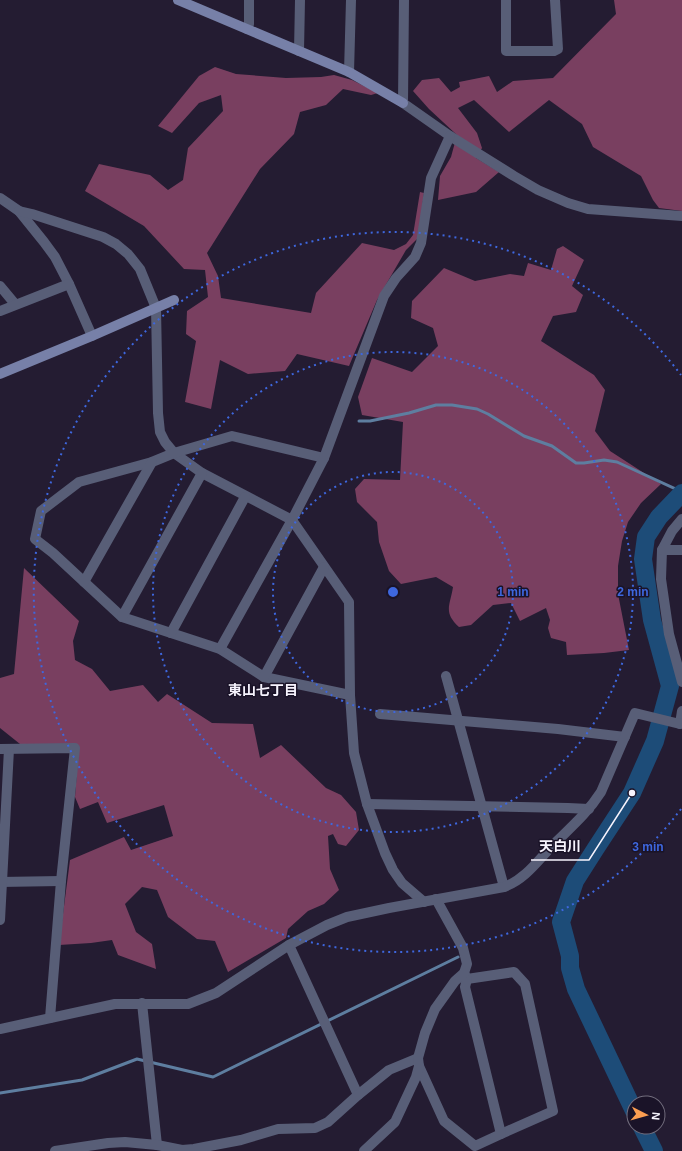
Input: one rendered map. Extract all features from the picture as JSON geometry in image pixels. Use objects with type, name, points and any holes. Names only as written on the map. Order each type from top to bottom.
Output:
[{"type":"street","points":[[178,0],[195,3],[247,29],[349,72],[403,103],[450,136],[538,190],[568,203],[588,209],[682,216]]},
{"type":"street","points":[[247,29],[249,24],[249,0]]},
{"type":"street","points":[[299,51],[300,0]]},
{"type":"street","points":[[349,72],[351,0]]},
{"type":"street","points":[[403,103],[404,0]]},
{"type":"street","points":[[506,0],[506,51],[554,51],[558,49],[555,0]]},
{"type":"street","points":[[220,649],[292,520],[324,458],[384,296],[396,278],[415,257],[421,243],[431,178],[450,136]]},
{"type":"street","points":[[0,198],[19,211],[51,252],[69,284],[92,336]]},
{"type":"street","points":[[19,211],[103,237],[116,244],[128,254],[140,269],[156,308],[158,413],[160,432],[165,442],[174,453],[202,473],[245,497],[292,520],[349,602],[350,695],[354,754],[366,804],[393,870],[402,883],[424,902]]},
{"type":"street","points":[[0,311],[69,284]]},
{"type":"street","points":[[0,286],[15,304]]},
{"type":"street","points":[[0,374],[174,300]]},
{"type":"street","points":[[324,458],[232,436],[174,453],[152,462],[79,482],[41,511],[35,539],[53,553],[122,617],[220,649],[264,677],[350,695]]},
{"type":"street","points":[[84,582],[152,462]]},
{"type":"street","points":[[122,617],[202,473]]},
{"type":"street","points":[[171,633],[245,497]]},
{"type":"street","points":[[682,519],[672,531],[662,550],[661,579],[662,593],[670,634],[682,682]]},
{"type":"street","points":[[662,550],[682,550]]},
{"type":"street","points":[[264,677],[324,567]]},
{"type":"street","points":[[446,676],[504,887]]},
{"type":"street","points":[[0,1028],[115,1004],[188,1004],[216,993],[289,945],[327,925],[347,918],[389,908],[504,887],[512,884],[531,869],[589,809],[601,792],[635,713],[681,724],[682,711]]},
{"type":"street","points":[[380,714],[558,729],[625,737]]},
{"type":"street","points":[[0,920],[4,749],[75,748],[61,881],[50,1018]]},
{"type":"street","points":[[366,804],[589,809]]},
{"type":"street","points":[[1,882],[61,881]]},
{"type":"street","points":[[436,899],[463,948],[467,964],[465,987],[501,1134]]},
{"type":"street","points":[[289,945],[358,1095]]},
{"type":"street","points":[[364,1151],[396,1122],[416,1077],[418,1062],[425,1032],[435,1009],[455,981],[466,976],[514,972],[525,984],[554,1111],[475,1146],[444,1121],[418,1062]]},
{"type":"street","points":[[142,1003],[156,1145]]},
{"type":"street","points":[[55,1151],[125,1142],[156,1145],[182,1150],[194,1149],[241,1140],[278,1129],[315,1128],[328,1122],[389,1070],[418,1062]]},
{"type":"shaded area","points":[[614,0],[682,0],[682,211],[659,208],[653,200],[641,176],[593,147],[582,124],[549,100],[509,132],[474,100],[458,108],[477,133],[482,148],[476,158],[499,172],[476,192],[438,200],[440,176],[451,157],[457,135],[429,109],[413,91],[422,80],[439,78],[451,92],[460,87],[459,82],[489,76],[497,92],[513,81],[553,78],[616,14]]},
{"type":"shaded area","points":[[215,67],[236,74],[286,78],[334,75],[352,80],[378,93],[371,95],[343,89],[326,105],[300,112],[294,134],[260,169],[207,253],[218,276],[221,298],[311,313],[316,293],[362,243],[394,250],[406,244],[413,235],[420,192],[424,193],[418,238],[406,250],[377,300],[349,366],[297,354],[285,371],[248,374],[220,360],[211,409],[185,402],[196,341],[186,334],[187,311],[208,297],[205,270],[184,269],[144,226],[85,191],[99,164],[150,175],[168,190],[183,180],[188,148],[223,111],[221,95],[199,103],[172,133],[158,126],[199,76]]},
{"type":"shaded area","points":[[563,246],[584,260],[572,286],[583,295],[576,312],[553,316],[541,341],[594,375],[605,390],[595,431],[610,451],[661,484],[641,503],[628,522],[622,541],[618,566],[618,594],[629,650],[567,655],[566,642],[551,638],[548,628],[550,620],[546,608],[520,621],[511,603],[493,605],[471,625],[459,627],[449,613],[449,604],[453,587],[436,577],[401,584],[389,571],[379,542],[377,522],[357,502],[355,489],[364,479],[400,480],[403,422],[362,415],[358,397],[372,358],[412,372],[438,346],[433,328],[411,318],[412,301],[444,268],[475,281],[510,274],[524,276],[528,263],[551,270],[557,249]]},
{"type":"shaded area","points":[[24,568],[79,621],[73,641],[75,660],[92,669],[110,691],[143,685],[158,702],[167,694],[212,723],[253,724],[260,758],[281,745],[326,788],[341,795],[356,812],[359,830],[346,846],[338,844],[333,834],[328,836],[330,869],[339,890],[324,904],[308,911],[288,929],[286,938],[228,972],[215,941],[197,939],[168,917],[157,890],[142,887],[125,904],[136,932],[152,944],[156,969],[118,955],[112,940],[59,945],[70,860],[124,837],[131,850],[173,836],[164,805],[107,823],[98,802],[80,809],[75,797],[79,745],[20,744],[0,728],[0,678],[14,674]]},
{"type":"waterway","points":[[359,421],[370,421],[409,413],[436,405],[452,405],[477,409],[524,436],[552,446],[576,463],[604,460],[617,462],[682,492]]},
{"type":"waterway","points":[[626,1095],[576,989],[570,968],[570,956],[561,922],[575,881],[632,793],[655,741],[670,686],[652,620],[643,559],[646,537],[659,517],[682,493]]},
{"type":"waterway","points":[[0,1093],[82,1080],[137,1059],[213,1077],[458,957]]},
{"type":"waterway","points":[[646,1135],[654,1151]]},
{"type":"place","name":"天白川","points":[[632,793]]},
{"type":"district","name":"東山七丁目","points":[[263,690]]}]
